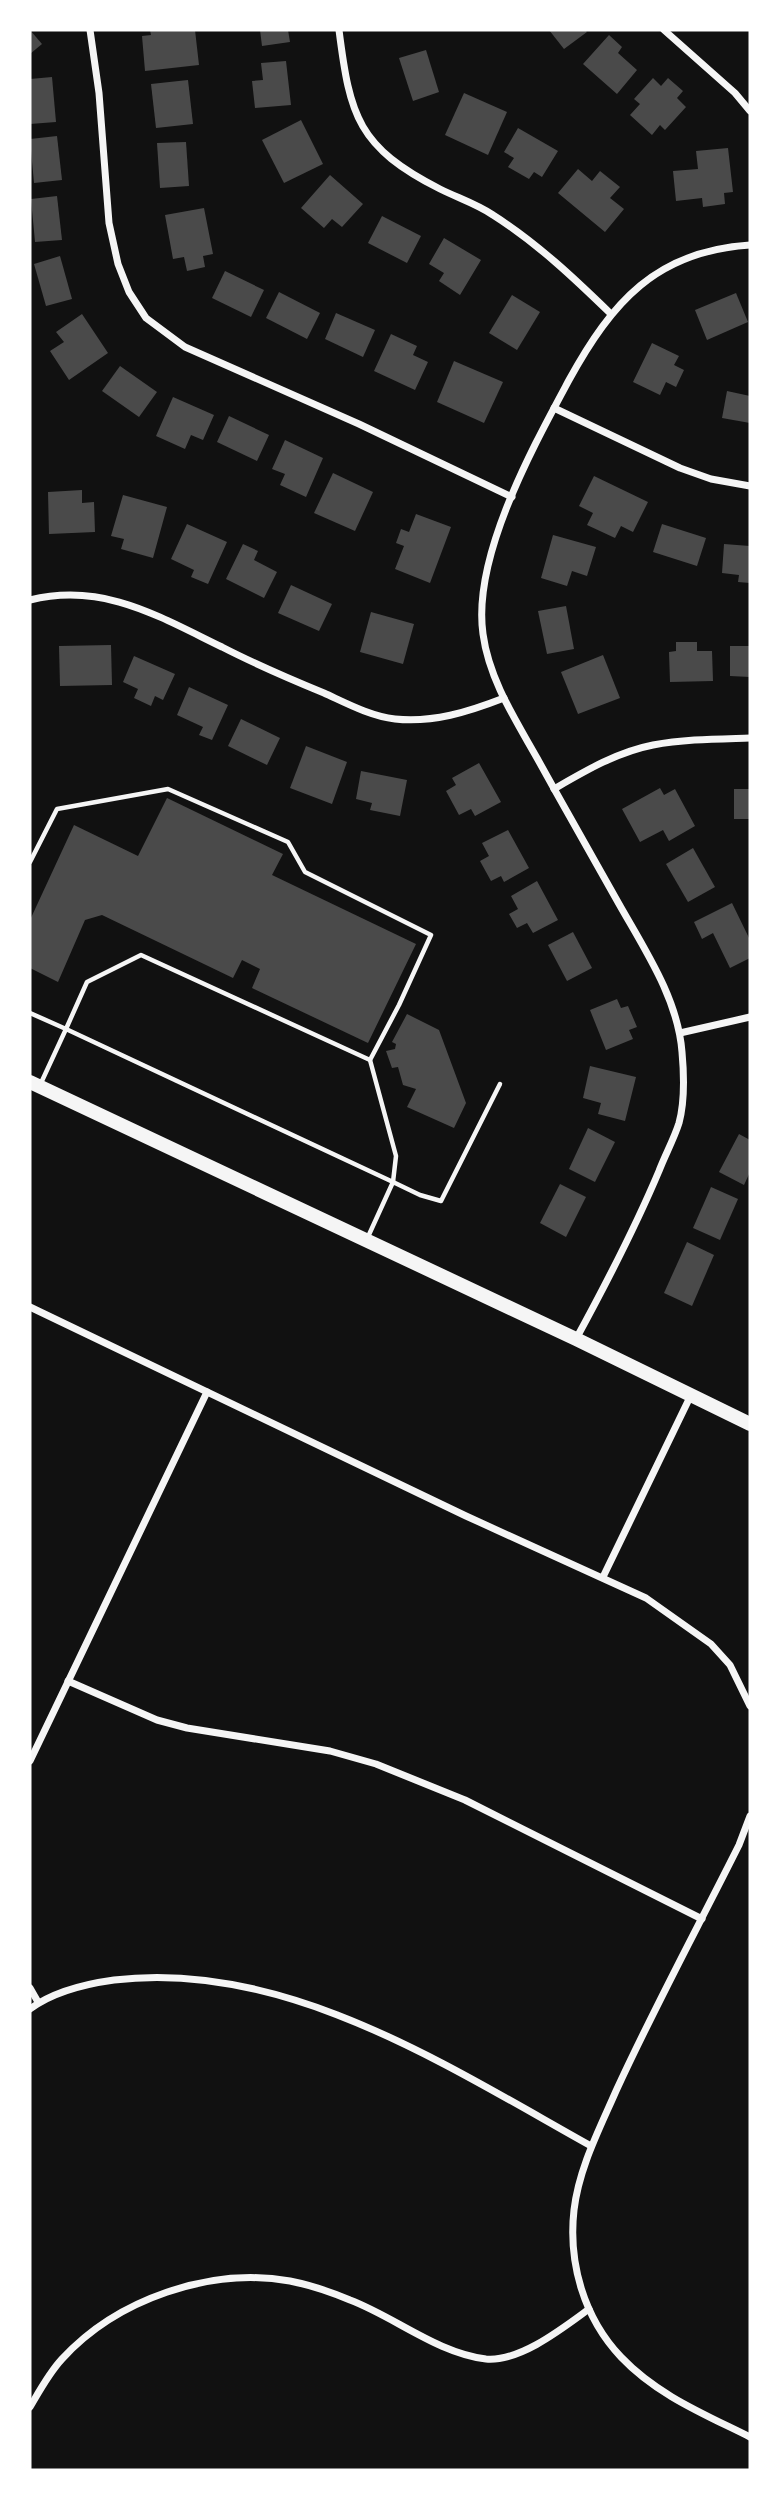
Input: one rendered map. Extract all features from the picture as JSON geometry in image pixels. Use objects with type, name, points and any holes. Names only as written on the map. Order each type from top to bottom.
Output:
[{"type":"main road","points":[[35,1085],[576,1339],[750,1424]]},
{"type":"street","points":[[89,30],[99,93],[109,223],[118,264],[129,292],[146,318],[186,347],[359,424],[512,497]]},
{"type":"street","points":[[339,30],[351,103],[363,129],[382,151],[402,167],[439,189],[490,213],[528,239],[611,314]]},
{"type":"street","points":[[664,30],[735,93],[750,111]]},
{"type":"street","points":[[576,1339],[614,1269],[680,1121],[683,1092],[680,1033],[665,991],[646,954],[504,698],[484,644],[483,596],[489,560],[512,497],[554,408],[587,347],[611,314],[650,277],[677,261],[701,251],[750,245]]},
{"type":"street","points":[[554,408],[680,468],[711,479],[750,486]]},
{"type":"street","points":[[30,600],[71,594],[93,595],[132,605],[318,691],[363,710],[391,718],[440,718],[470,711],[504,698]]},
{"type":"street","points":[[554,789],[611,759],[651,746],[700,739],[750,738]]},
{"type":"street","points":[[680,1033],[750,1017]]},
{"type":"street","points":[[30,1307],[466,1516],[646,1598],[711,1644],[730,1665],[750,1706]]},
{"type":"street","points":[[30,1761],[206,1392]]},
{"type":"street","points":[[603,1577],[691,1395]]},
{"type":"street","points":[[68,1681],[157,1720],[187,1728],[330,1751],[376,1764],[465,1800],[702,1919]]},
{"type":"street","points":[[750,1816],[739,1845],[631,2058],[591,2146],[582,2170],[574,2210],[573,2244],[576,2269],[589,2309],[621,2357],[671,2398],[750,2437]]},
{"type":"street","points":[[30,2008],[54,1994],[95,1983],[143,1977],[188,1978],[241,1987],[317,2007],[367,2027],[450,2067],[591,2146]]},
{"type":"street","points":[[30,1988],[38,2002]]},
{"type":"street","points":[[30,2407],[63,2358],[106,2322],[135,2305],[162,2294],[219,2281],[255,2278],[288,2281],[318,2288],[353,2300],[444,2346],[487,2359],[520,2353],[561,2330],[589,2309]]},
{"type":"lane","points":[[30,862],[57,808],[168,789],[288,842],[305,872],[431,935],[370,1060],[396,1156],[393,1182],[367,1240]]},
{"type":"lane","points":[[35,1085],[66,1029],[87,982],[141,955],[370,1060]]},
{"type":"lane","points":[[30,1013],[420,1195],[442,1201],[500,1084]]},
{"type":"building","points":[[30,30],[42,44],[30,54]]},
{"type":"building","points":[[150,30],[195,30],[199,65],[145,71],[142,36],[151,35]]},
{"type":"building","points":[[260,30],[288,30],[290,42],[262,46]]},
{"type":"building","points":[[549,30],[585,30],[587,32],[564,49]]},
{"type":"building","points":[[609,35],[622,47],[618,53],[637,70],[617,94],[583,64]]},
{"type":"building","points":[[426,50],[439,92],[413,101],[399,58]]},
{"type":"building","points":[[286,61],[291,105],[255,108],[252,81],[263,80],[261,63]]},
{"type":"building","points":[[52,77],[56,122],[30,124],[30,79]]},
{"type":"building","points":[[653,78],[661,86],[668,78],[683,91],[677,98],[686,107],[665,130],[660,125],[652,135],[630,115],[640,104],[634,99]]},
{"type":"building","points":[[188,80],[193,124],[156,128],[151,84]]},
{"type":"building","points":[[464,93],[507,112],[488,155],[445,135]]},
{"type":"building","points":[[301,120],[323,164],[284,183],[262,140]]},
{"type":"building","points":[[518,128],[558,151],[542,177],[534,172],[529,179],[508,167],[514,158],[504,152]]},
{"type":"building","points":[[57,136],[62,180],[34,183],[30,139]]},
{"type":"building","points":[[186,142],[189,186],[160,188],[157,143]]},
{"type":"building","points":[[728,148],[733,192],[724,193],[725,204],[703,207],[702,198],[676,201],[673,171],[698,169],[696,151]]},
{"type":"building","points":[[578,169],[592,181],[600,171],[620,187],[610,198],[624,209],[605,232],[558,193]]},
{"type":"building","points":[[330,175],[363,204],[342,227],[332,219],[324,228],[301,208]]},
{"type":"building","points":[[57,196],[62,240],[35,242],[31,199]]},
{"type":"building","points":[[204,208],[213,254],[203,256],[205,267],[187,271],[184,257],[173,259],[165,215]]},
{"type":"building","points":[[382,216],[421,236],[407,263],[368,243]]},
{"type":"building","points":[[444,238],[481,260],[460,295],[439,281],[444,273],[429,264]]},
{"type":"building","points":[[60,256],[72,299],[46,306],[34,264]]},
{"type":"building","points":[[225,271],[264,290],[251,317],[212,298]]},
{"type":"building","points":[[279,292],[320,313],[307,339],[266,318]]},
{"type":"building","points":[[736,293],[748,322],[707,340],[695,310]]},
{"type":"building","points":[[512,295],[540,312],[517,350],[489,333]]},
{"type":"building","points":[[336,313],[375,330],[363,357],[325,339]]},
{"type":"building","points":[[82,314],[108,353],[69,380],[50,351],[64,342],[56,332]]},
{"type":"building","points":[[391,334],[417,346],[413,355],[428,362],[415,390],[374,371]]},
{"type":"building","points":[[652,343],[679,356],[674,365],[684,370],[676,387],[666,382],[660,395],[633,382]]},
{"type":"building","points":[[454,361],[503,382],[484,423],[437,402]]},
{"type":"building","points":[[120,366],[157,392],[139,417],[102,391]]},
{"type":"building","points":[[727,391],[750,396],[750,423],[722,418]]},
{"type":"building","points":[[173,397],[214,415],[203,440],[191,435],[185,449],[156,436]]},
{"type":"building","points":[[229,416],[269,435],[257,461],[217,442]]},
{"type":"building","points":[[285,440],[323,458],[306,497],[280,485],[285,474],[272,469]]},
{"type":"building","points":[[333,473],[373,492],[355,531],[314,513]]},
{"type":"building","points":[[594,476],[648,502],[633,532],[621,526],[615,538],[587,525],[593,513],[579,506]]},
{"type":"building","points":[[82,490],[82,503],[94,502],[95,532],[49,534],[48,492]]},
{"type":"building","points":[[123,495],[167,507],[153,558],[121,549],[124,539],[111,536]]},
{"type":"building","points":[[416,514],[451,527],[430,583],[395,569],[404,546],[396,543],[401,529],[409,532]]},
{"type":"building","points":[[187,524],[227,542],[208,584],[191,577],[194,570],[171,559]]},
{"type":"building","points":[[662,524],[706,538],[697,566],[653,552]]},
{"type":"building","points":[[553,535],[596,547],[587,576],[572,571],[567,586],[541,578]]},
{"type":"building","points":[[243,544],[258,551],[254,560],[277,572],[264,598],[226,579]]},
{"type":"building","points":[[724,544],[750,546],[750,583],[738,582],[739,575],[722,573]]},
{"type":"building","points":[[291,585],[332,604],[319,631],[278,613]]},
{"type":"building","points":[[566,606],[574,649],[547,654],[538,611]]},
{"type":"building","points":[[371,612],[414,624],[403,664],[360,652]]},
{"type":"building","points":[[676,642],[697,642],[697,651],[712,651],[713,681],[670,682],[669,652],[676,651]]},
{"type":"building","points":[[111,645],[112,685],[60,686],[59,646]]},
{"type":"building","points":[[730,646],[750,646],[750,677],[730,676]]},
{"type":"building","points":[[603,655],[620,698],[578,714],[561,672]]},
{"type":"building","points":[[134,656],[175,674],[163,700],[155,696],[151,706],[134,698],[138,689],[123,682]]},
{"type":"building","points":[[189,687],[228,705],[212,740],[199,735],[203,727],[177,715]]},
{"type":"building","points":[[241,719],[280,738],[267,765],[228,746]]},
{"type":"building","points":[[306,746],[347,762],[332,804],[290,788]]},
{"type":"building","points":[[479,763],[501,802],[475,816],[471,809],[459,815],[446,791],[456,785],[452,778]]},
{"type":"building","points":[[361,771],[407,780],[400,816],[370,810],[372,803],[356,799]]},
{"type":"building","points":[[660,788],[664,795],[675,789],[695,826],[669,841],[663,830],[640,842],[622,809]]},
{"type":"building","points":[[734,789],[750,789],[750,819],[734,819]]},
{"type":"building","points":[[167,798],[283,854],[272,875],[416,944],[368,1043],[252,988],[260,969],[242,960],[233,978],[102,915],[85,920],[58,982],[30,968],[30,920],[74,825],[138,856]]},
{"type":"building","points":[[508,830],[529,868],[504,882],[501,876],[491,881],[480,861],[489,856],[482,843]]},
{"type":"building","points":[[693,848],[715,887],[688,902],[666,864]]},
{"type":"building","points":[[537,881],[558,920],[533,933],[527,923],[517,928],[509,914],[518,909],[511,896]]},
{"type":"building","points":[[732,903],[750,940],[750,958],[730,968],[713,933],[702,939],[694,922]]},
{"type":"building","points":[[573,932],[592,968],[567,981],[548,945]]},
{"type":"building","points":[[617,999],[621,1008],[628,1006],[637,1027],[629,1030],[633,1039],[606,1050],[590,1010]]},
{"type":"building","points":[[407,1014],[439,1030],[466,1103],[454,1128],[407,1107],[416,1089],[403,1085],[398,1067],[392,1068],[386,1051],[395,1049],[396,1044],[392,1042]]},
{"type":"building","points":[[590,1066],[636,1077],[625,1121],[598,1114],[601,1103],[583,1098]]},
{"type":"building","points":[[588,1128],[615,1142],[595,1182],[569,1169]]},
{"type":"building","points":[[739,1134],[750,1140],[750,1172],[744,1185],[719,1172]]},
{"type":"building","points":[[560,1184],[586,1197],[566,1237],[540,1223]]},
{"type":"building","points":[[711,1187],[738,1199],[720,1240],[693,1228]]},
{"type":"building","points":[[687,1242],[714,1255],[692,1306],[664,1293]]}]
